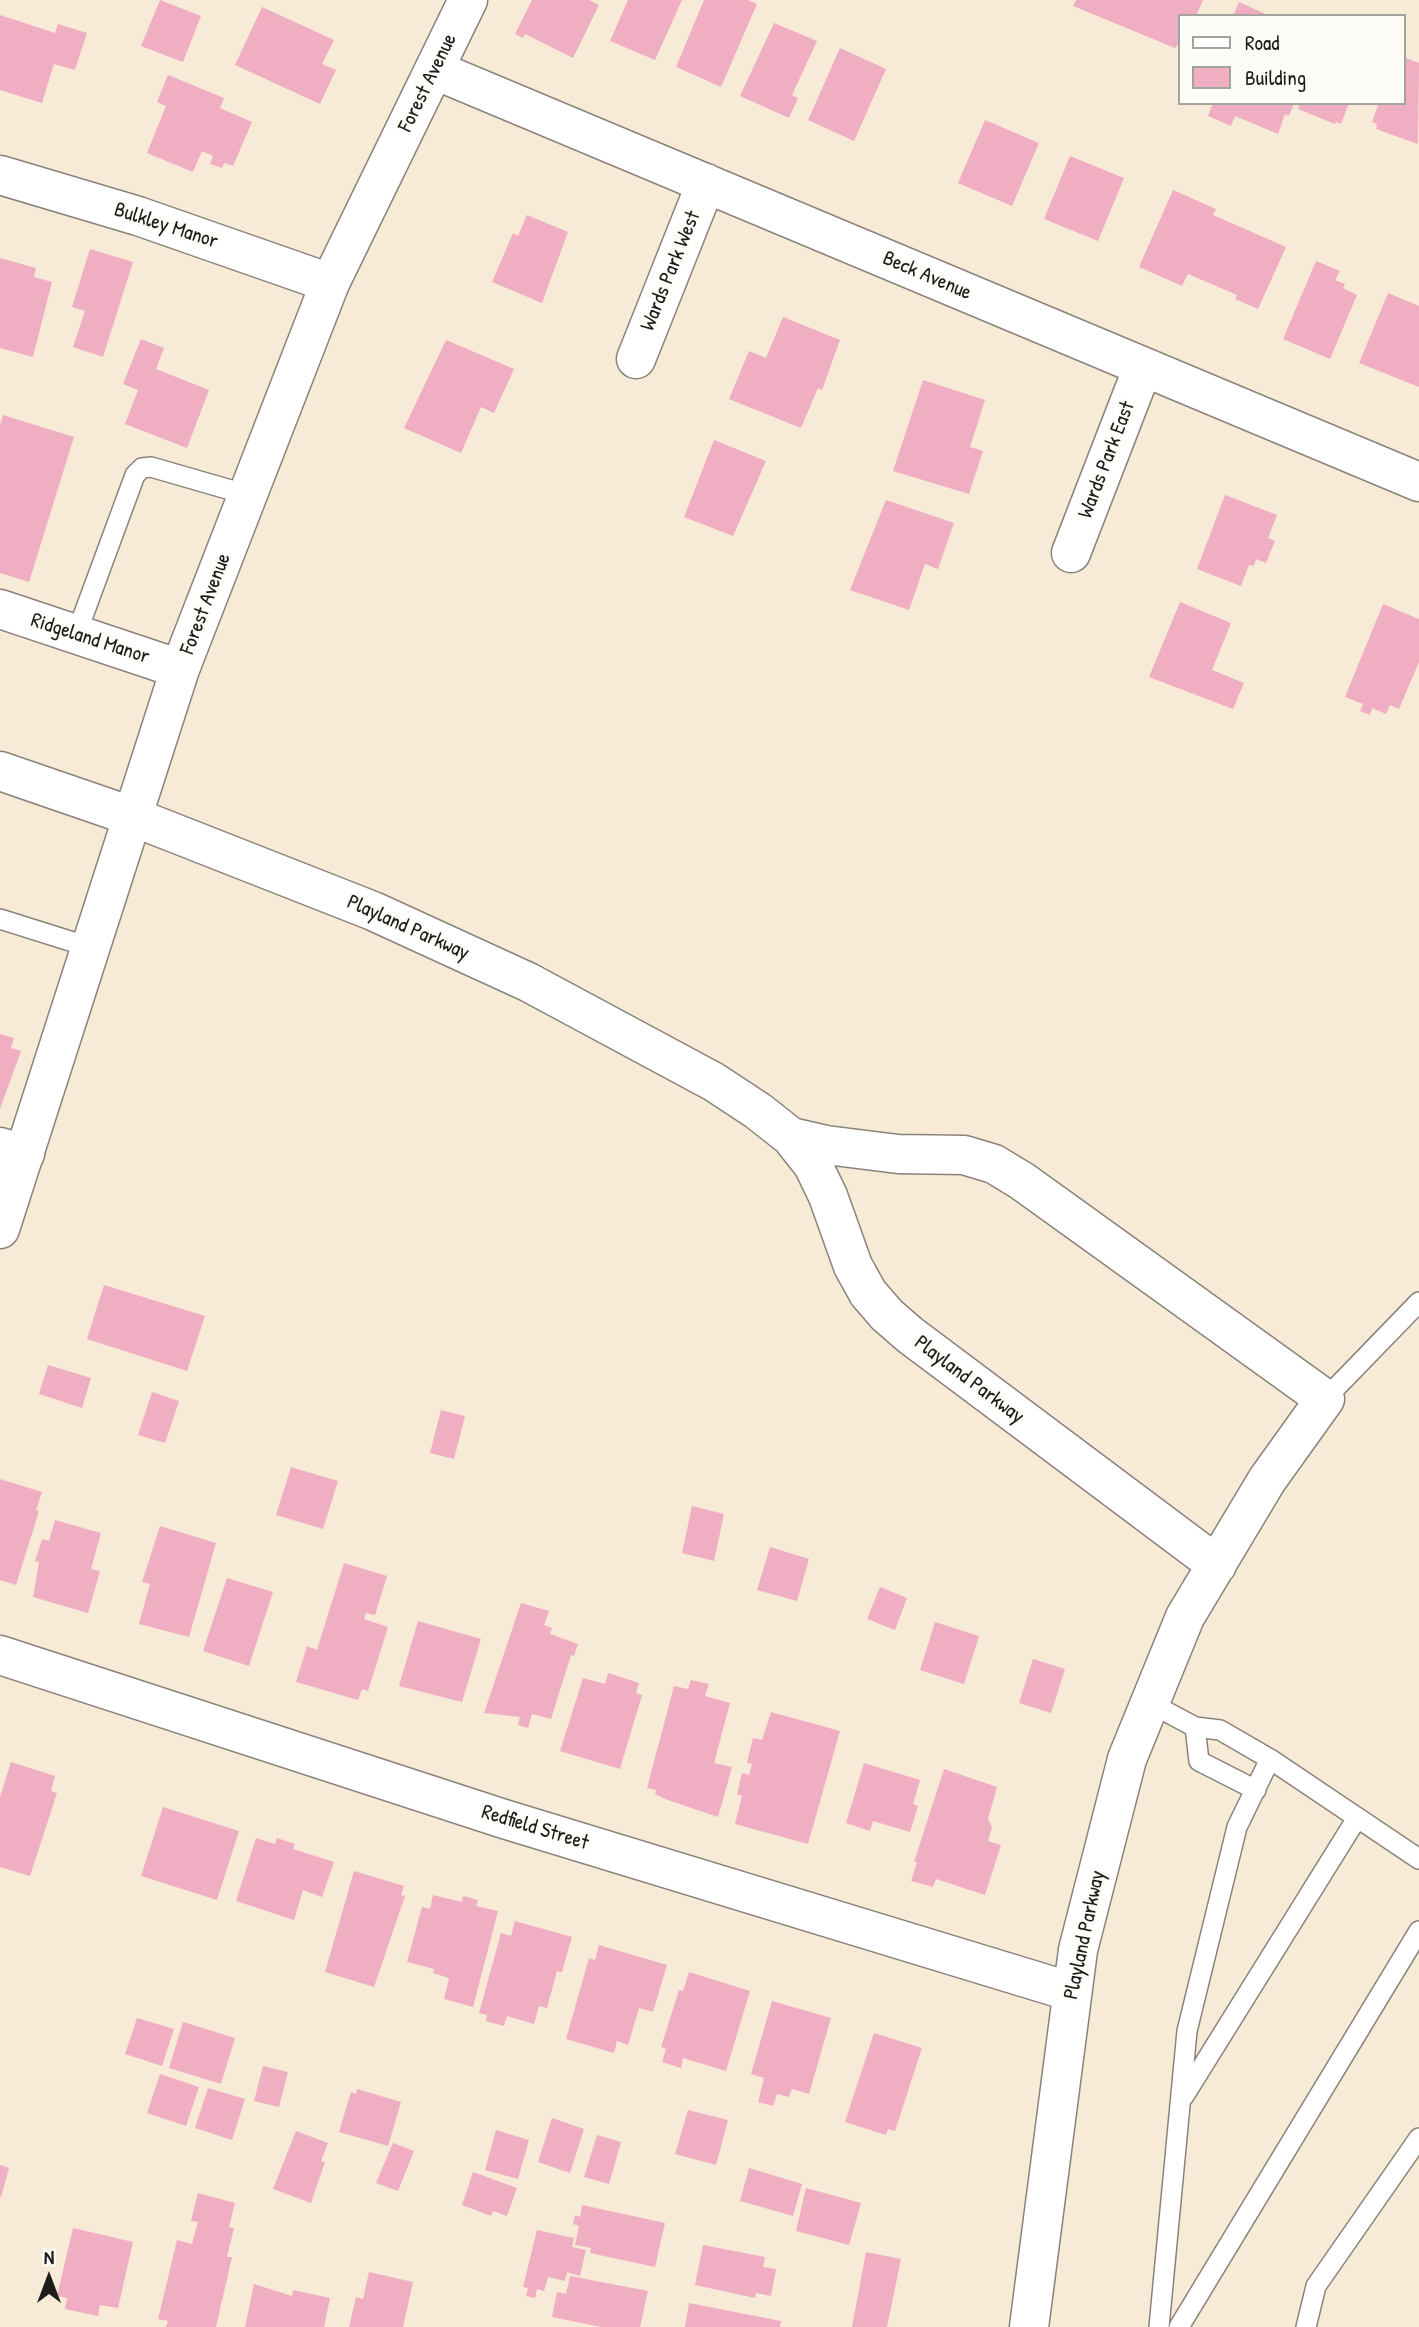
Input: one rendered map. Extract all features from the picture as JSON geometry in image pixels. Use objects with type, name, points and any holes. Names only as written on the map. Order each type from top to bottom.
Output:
[{"type":"street","name":"Forest Avenue","points":[[0,1229],[12,1151],[89,947],[180,669],[330,283],[468,0]]},
{"type":"street","name":"Beck Avenue","points":[[435,70],[1419,482]]},
{"type":"street","name":"Bulkley Manor","points":[[0,174],[151,220],[330,283]]},
{"type":"street","name":"Wards Park West","points":[[636,359],[706,183]]},
{"type":"street","name":"Wards Park East","points":[[1071,553],[1143,367]]},
{"type":"street","name":"Ridgeland Manor","points":[[0,609],[180,669]]},
{"type":"street","name":"Playland Parkway","points":[[0,771],[131,816],[373,911],[528,982],[714,1082],[791,1137],[813,1165],[828,1196],[858,1275],[868,1293],[887,1315],[1217,1565]]},
{"type":"street","name":"Playland Parkway","points":[[791,1137],[873,1151],[964,1155],[994,1164],[1022,1181],[1325,1399],[1267,1480],[1185,1617],[1127,1759],[1078,1950],[1029,2327]]},
{"type":"street","name":"Redfield Street","points":[[0,1656],[503,1819],[1072,1992]]},
{"type":"lane","points":[[76,635],[135,475],[142,468],[151,467],[248,495]]},
{"type":"lane","points":[[0,919],[89,947]]},
{"type":"lane","name":"Playland Parkway","points":[[1325,1399],[1419,1301]]},
{"type":"lane","points":[[1150,1703],[1195,1727],[1220,1730],[1270,1759],[1419,1859]]},
{"type":"lane","points":[[1195,1727],[1199,1761],[1256,1790]]},
{"type":"lane","points":[[1159,2327],[1187,2031],[1237,1827],[1270,1759]]},
{"type":"lane","points":[[1180,2101],[1357,1818]]},
{"type":"lane","points":[[1179,2327],[1419,1931]]},
{"type":"lane","points":[[1306,2327],[1316,2286],[1419,2138]]},
{"type":"building","points":[[160,0],[201,16],[183,62],[141,46]]},
{"type":"building","points":[[532,0],[589,0],[599,5],[573,58],[525,34],[523,38],[515,34]]},
{"type":"building","points":[[628,0],[682,0],[655,60],[610,41]]},
{"type":"building","points":[[704,0],[748,0],[757,4],[721,87],[676,67]]},
{"type":"building","points":[[1076,0],[1203,0],[1197,14],[1178,14],[1178,45],[1175,48],[1073,6]]},
{"type":"building","points":[[1239,2],[1266,14],[1234,14]]},
{"type":"building","points":[[262,7],[334,40],[322,64],[336,70],[320,104],[235,65]]},
{"type":"building","points":[[0,15],[55,33],[58,24],[87,33],[75,70],[54,64],[42,103],[0,90]]},
{"type":"building","points":[[774,23],[817,41],[792,95],[798,98],[789,118],[740,96]]},
{"type":"building","points":[[840,48],[886,69],[854,141],[808,120]]},
{"type":"building","points":[[1405,58],[1419,63],[1418,144],[1376,129],[1377,124],[1372,122],[1378,105],[1405,105]]},
{"type":"building","points":[[168,75],[224,98],[220,108],[252,122],[233,166],[224,163],[222,168],[210,164],[213,156],[202,151],[193,172],[147,153],[166,106],[157,102]]},
{"type":"building","points":[[1212,105],[1293,105],[1289,116],[1285,114],[1278,134],[1235,116],[1231,126],[1208,116]]},
{"type":"building","points":[[1299,105],[1348,105],[1341,124],[1298,109]]},
{"type":"building","points":[[985,120],[1039,143],[1012,206],[958,183]]},
{"type":"building","points":[[1070,156],[1124,178],[1098,241],[1044,219]]},
{"type":"building","points":[[1173,190],[1216,209],[1213,215],[1286,247],[1258,309],[1235,299],[1237,295],[1188,274],[1182,286],[1139,267]]},
{"type":"building","points":[[527,215],[568,232],[542,303],[492,282],[513,233],[518,236]]},
{"type":"building","points":[[90,249],[133,262],[103,357],[73,347],[85,311],[72,307]]},
{"type":"building","points":[[0,258],[36,268],[34,277],[52,282],[33,357],[0,348]]},
{"type":"building","points":[[1316,261],[1340,271],[1335,280],[1345,284],[1343,288],[1357,295],[1330,359],[1283,339]]},
{"type":"building","points":[[1388,293],[1419,306],[1419,387],[1359,363]]},
{"type":"building","points":[[783,317],[840,340],[822,390],[818,388],[801,428],[729,399],[749,351],[766,358]]},
{"type":"building","points":[[141,339],[164,348],[156,369],[209,390],[187,448],[125,424],[138,390],[123,384]]},
{"type":"building","points":[[446,340],[514,369],[494,413],[481,407],[461,453],[404,428]]},
{"type":"building","points":[[923,380],[985,400],[970,447],[983,451],[969,494],[893,471]]},
{"type":"building","points":[[3,415],[74,437],[29,582],[0,573],[0,425]]},
{"type":"building","points":[[714,440],[766,461],[733,536],[684,517]]},
{"type":"building","points":[[1225,495],[1277,515],[1268,538],[1275,541],[1266,563],[1256,559],[1254,566],[1249,565],[1241,586],[1197,569]]},
{"type":"building","points":[[886,500],[954,523],[938,569],[925,564],[909,610],[850,590]]},
{"type":"building","points":[[1180,602],[1231,623],[1212,670],[1244,683],[1233,709],[1149,677]]},
{"type":"building","points":[[1383,604],[1419,619],[1419,662],[1399,709],[1390,705],[1386,714],[1372,708],[1370,715],[1360,711],[1363,704],[1345,697]]},
{"type":"building","points":[[0,1034],[14,1038],[11,1048],[21,1051],[0,1109]]},
{"type":"building","points":[[104,1285],[205,1316],[187,1371],[87,1339]]},
{"type":"building","points":[[48,1365],[91,1378],[82,1408],[39,1394]]},
{"type":"building","points":[[152,1392],[179,1401],[165,1443],[138,1435]]},
{"type":"building","points":[[441,1410],[465,1416],[454,1459],[430,1453]]},
{"type":"building","points":[[291,1467],[338,1481],[323,1529],[276,1515]]},
{"type":"building","points":[[0,1479],[42,1492],[36,1510],[39,1511],[16,1585],[0,1580]]},
{"type":"building","points":[[692,1506],[724,1514],[714,1561],[682,1553]]},
{"type":"building","points":[[55,1520],[101,1533],[91,1569],[100,1571],[88,1613],[33,1597],[39,1562],[35,1561],[42,1539],[49,1541]]},
{"type":"building","points":[[160,1526],[216,1543],[189,1637],[139,1624],[150,1584],[142,1582]]},
{"type":"building","points":[[770,1547],[809,1559],[797,1601],[757,1590]]},
{"type":"building","points":[[344,1563],[387,1576],[375,1615],[366,1613],[364,1619],[388,1627],[368,1691],[362,1689],[358,1700],[296,1682],[307,1646],[317,1650]]},
{"type":"building","points":[[227,1578],[273,1592],[249,1666],[203,1651]]},
{"type":"building","points":[[880,1587],[907,1598],[895,1630],[867,1619]]},
{"type":"building","points":[[521,1603],[549,1611],[544,1625],[552,1628],[550,1634],[578,1644],[574,1656],[571,1655],[551,1719],[532,1714],[528,1728],[518,1725],[520,1717],[484,1713]]},
{"type":"building","points":[[418,1621],[481,1639],[462,1702],[399,1686]]},
{"type":"building","points":[[935,1622],[979,1636],[964,1684],[920,1670]]},
{"type":"building","points":[[1033,1659],[1065,1669],[1051,1713],[1019,1703]]},
{"type":"building","points":[[608,1673],[639,1683],[636,1693],[642,1695],[620,1769],[560,1751],[583,1678],[605,1684]]},
{"type":"building","points":[[691,1680],[709,1684],[705,1696],[730,1703],[714,1763],[732,1767],[718,1817],[665,1799],[655,1794],[656,1790],[647,1788],[674,1686],[688,1689]]},
{"type":"building","points":[[771,1712],[840,1731],[808,1844],[735,1824],[742,1796],[737,1794],[742,1773],[749,1775],[752,1764],[747,1763],[753,1738],[762,1740]]},
{"type":"building","points":[[11,1762],[55,1776],[51,1791],[57,1793],[30,1876],[0,1867],[0,1797]]},
{"type":"building","points":[[864,1763],[920,1780],[913,1804],[918,1806],[910,1832],[873,1821],[870,1831],[846,1823]]},
{"type":"building","points":[[944,1769],[997,1787],[988,1819],[992,1827],[988,1841],[1001,1845],[985,1895],[936,1879],[933,1887],[911,1881],[917,1862],[914,1862]]},
{"type":"building","points":[[163,1807],[239,1831],[217,1900],[141,1876]]},
{"type":"building","points":[[256,1838],[275,1844],[277,1838],[295,1844],[293,1849],[334,1862],[322,1897],[303,1890],[294,1920],[236,1901]]},
{"type":"building","points":[[354,1871],[404,1886],[401,1895],[405,1896],[374,1987],[325,1972]]},
{"type":"building","points":[[433,1895],[462,1902],[463,1896],[478,1900],[476,1906],[498,1911],[473,2007],[444,1999],[449,1978],[433,1973],[434,1969],[407,1962],[422,1907],[430,1909]]},
{"type":"building","points":[[515,1921],[572,1937],[562,1972],[557,1971],[547,2008],[539,2006],[534,2024],[507,2016],[504,2026],[486,2021],[487,2015],[479,2013],[501,1933],[511,1936]]},
{"type":"building","points":[[599,1945],[667,1965],[653,2012],[639,2008],[628,2045],[617,2041],[614,2053],[566,2039],[589,1958],[595,1960]]},
{"type":"building","points":[[689,1972],[750,1991],[726,2071],[683,2058],[681,2068],[662,2062],[666,2049],[661,2047],[679,1990],[683,1991]]},
{"type":"building","points":[[772,2001],[831,2018],[809,2094],[792,2089],[789,2097],[777,2094],[773,2106],[758,2102],[764,2078],[751,2074]]},
{"type":"building","points":[[137,2018],[174,2029],[162,2066],[125,2054]]},
{"type":"building","points":[[183,2022],[235,2038],[221,2084],[169,2068]]},
{"type":"building","points":[[874,2033],[922,2048],[895,2131],[888,2129],[886,2135],[845,2122]]},
{"type":"building","points":[[263,2066],[288,2072],[279,2107],[254,2101]]},
{"type":"building","points":[[160,2074],[199,2087],[186,2126],[147,2113]]},
{"type":"building","points":[[208,2088],[245,2099],[232,2140],[195,2128]]},
{"type":"building","points":[[357,2089],[401,2102],[388,2146],[339,2132],[351,2092],[356,2094]]},
{"type":"building","points":[[688,2110],[728,2120],[716,2165],[675,2154]]},
{"type":"building","points":[[552,2118],[584,2129],[570,2173],[538,2162]]},
{"type":"building","points":[[496,2130],[529,2140],[518,2179],[485,2170]]},
{"type":"building","points":[[296,2131],[328,2143],[321,2161],[325,2162],[311,2203],[273,2189]]},
{"type":"building","points":[[597,2135],[621,2142],[609,2184],[584,2177]]},
{"type":"building","points":[[393,2143],[414,2151],[398,2191],[376,2183]]},
{"type":"building","points":[[0,2165],[9,2168],[1,2197],[0,2197]]},
{"type":"building","points":[[749,2168],[802,2184],[793,2216],[740,2201]]},
{"type":"building","points":[[473,2172],[517,2188],[507,2216],[493,2211],[491,2216],[462,2205]]},
{"type":"building","points":[[806,2188],[861,2203],[849,2245],[796,2231]]},
{"type":"building","points":[[198,2193],[235,2203],[229,2227],[234,2228],[227,2257],[232,2257],[216,2327],[166,2327],[168,2321],[158,2319],[177,2240],[192,2244],[198,2222],[191,2221]]},
{"type":"building","points":[[582,2205],[665,2223],[655,2267],[590,2253],[591,2248],[575,2245],[579,2226],[573,2224],[575,2215],[580,2217]]},
{"type":"building","points":[[73,2228],[133,2242],[118,2308],[100,2305],[98,2316],[65,2309],[67,2298],[57,2296]]},
{"type":"building","points":[[537,2230],[574,2238],[572,2247],[586,2250],[580,2276],[567,2272],[565,2281],[548,2277],[544,2291],[537,2289],[535,2298],[526,2296],[528,2288],[523,2287]]},
{"type":"building","points":[[703,2245],[765,2257],[763,2267],[776,2269],[771,2296],[756,2293],[755,2298],[695,2285]]},
{"type":"building","points":[[866,2252],[901,2259],[887,2327],[852,2327]]},
{"type":"building","points":[[369,2272],[413,2282],[403,2327],[349,2327],[356,2297],[363,2299]]},
{"type":"building","points":[[570,2276],[648,2291],[640,2327],[601,2327],[552,2317],[557,2292],[566,2294]]},
{"type":"building","points":[[254,2284],[292,2296],[293,2290],[330,2298],[324,2327],[245,2327]]},
{"type":"building","points":[[689,2303],[781,2321],[780,2327],[685,2327]]}]
